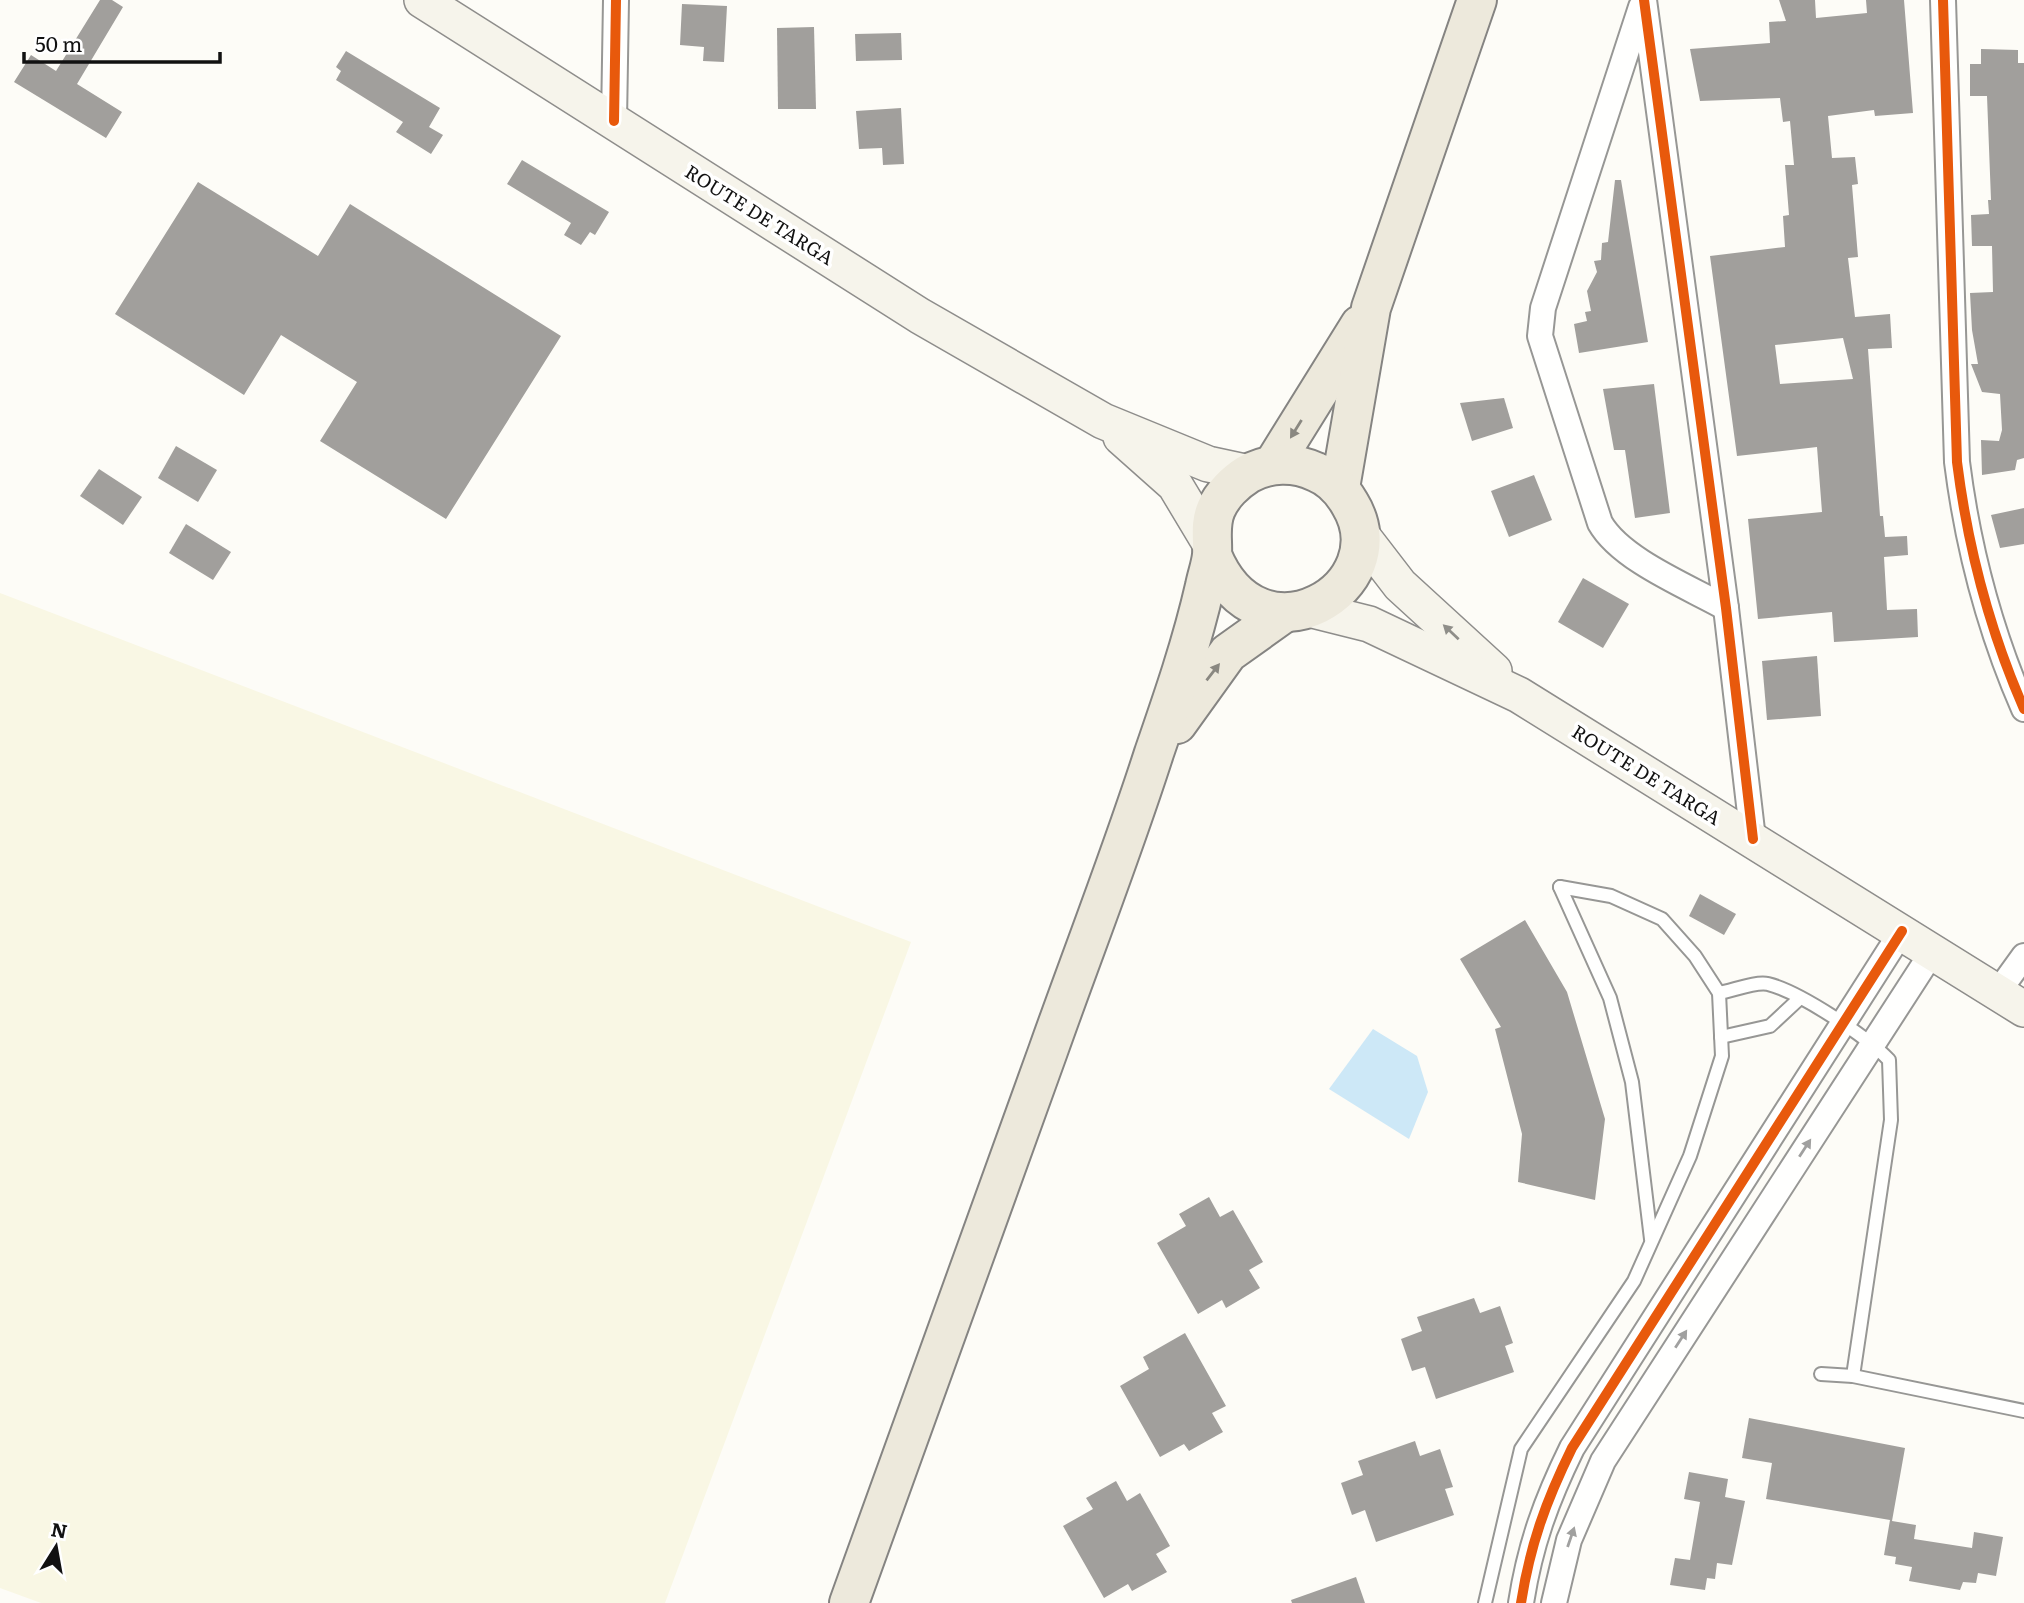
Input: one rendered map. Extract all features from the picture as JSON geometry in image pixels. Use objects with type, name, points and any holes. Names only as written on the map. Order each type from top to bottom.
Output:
[{"type":"main road","name":"ROUTE DE TARGA","points":[[422,0],[920,316],[1103,421],[1208,464],[1262,469]]},
{"type":"main road","points":[[1340,488],[1371,308],[1477,0]]},
{"type":"main road","points":[[1262,469],[1371,308]]},
{"type":"main road","name":"ROUTE DE TARGA","points":[[1103,421],[1175,485],[1212,550]]},
{"type":"main road","points":[[1149,770],[1188,705],[1228,653],[1297,611],[1331,598],[1348,579],[1357,557],[1360,533],[1354,509],[1340,488],[1321,473],[1298,465],[1262,469],[1231,487],[1217,507],[1210,531],[1212,550],[1222,578],[1238,597],[1260,609],[1297,611]]},
{"type":"main road","name":"ROUTE DE TARGA","points":[[1360,533],[1400,585],[1519,695]]},
{"type":"main road","points":[[849,1603],[1149,770],[1195,629],[1212,550]]},
{"type":"main road","name":"ROUTE DE TARGA","points":[[1297,611],[1369,624],[1519,695],[2011,1001]]},
{"type":"street","points":[[614,121],[615,0]]},
{"type":"street","points":[[1644,0],[1543,308],[1540,336],[1600,523],[1608,537],[1623,550],[1726,608]]},
{"type":"street","points":[[1644,0],[1726,608],[1753,839]]},
{"type":"street","points":[[1943,0],[1957,462],[1964,517],[1983,599],[1997,646],[2024,709]]},
{"type":"street","points":[[1521,1603],[1535,1534],[1545,1505],[1572,1448],[1902,931]]},
{"type":"street","points":[[1554,1603],[1569,1540],[1603,1461],[1933,951]]},
{"type":"street","points":[[2011,1001],[2024,956]]},
{"type":"lane","points":[[1485,1603],[1521,1449],[1634,1281],[1652,1242],[1690,1156],[1722,1056],[1719,993],[1695,956],[1661,919],[1611,897],[1560,887],[1610,998],[1632,1082],[1652,1242]]},
{"type":"lane","points":[[1719,993],[1766,983],[1843,1022],[1873,1043],[1889,1060],[1891,1120],[1853,1376]]},
{"type":"lane","points":[[1721,1037],[1769,1026],[1799,999]]},
{"type":"lane","points":[[1821,1374],[1853,1376],[2024,1411]]},
{"type":"shaded area","points":[[0,593],[911,942],[665,1603],[41,1603],[0,1588]]},
{"type":"water","points":[[1373,1029],[1417,1056],[1428,1092],[1409,1139],[1329,1089]]},
{"type":"building","points":[[100,0],[112,0],[123,7],[77,84],[122,112],[106,138],[14,82],[31,55],[56,71]]},
{"type":"building","points":[[1779,0],[1815,0],[1816,18],[1867,13],[1866,0],[1904,0],[1913,113],[1875,116],[1874,110],[1828,116],[1832,158],[1855,157],[1858,184],[1852,185],[1858,257],[1848,258],[1855,317],[1890,314],[1892,348],[1868,349],[1880,516],[1883,516],[1885,537],[1907,536],[1908,555],[1884,557],[1887,610],[1917,609],[1918,637],[1834,642],[1832,612],[1758,619],[1748,519],[1822,512],[1817,447],[1737,456],[1710,256],[1785,247],[1783,216],[1789,215],[1785,165],[1794,165],[1790,121],[1783,122],[1780,98],[1700,101],[1690,49],[1770,43],[1769,22],[1786,21]],"holes":[[[1843,338],[1853,379],[1780,384],[1775,345]]]},
{"type":"building","points":[[682,4],[727,6],[724,62],[703,61],[704,47],[680,45]]},
{"type":"building","points":[[814,27],[816,109],[778,109],[777,28]]},
{"type":"building","points":[[901,33],[902,60],[856,61],[855,34]]},
{"type":"building","points":[[1981,49],[2018,50],[2018,63],[2024,63],[2024,458],[2017,460],[2015,470],[1982,475],[1981,440],[1999,441],[2002,430],[2000,394],[1982,392],[1971,364],[1978,364],[1972,330],[1970,293],[1993,292],[1992,246],[1972,246],[1971,215],[1989,214],[1988,200],[1991,200],[1987,96],[1970,96],[1970,64],[1981,64]]},
{"type":"building","points":[[346,51],[440,108],[429,127],[443,135],[431,154],[396,132],[403,122],[336,80],[341,71],[336,67]]},
{"type":"building","points":[[901,108],[904,164],[883,165],[882,148],[859,149],[856,111]]},
{"type":"building","points":[[522,160],[609,212],[595,235],[590,232],[581,245],[564,235],[571,223],[507,184]]},
{"type":"building","points":[[1615,180],[1621,180],[1648,342],[1579,353],[1574,324],[1587,321],[1585,312],[1591,311],[1587,291],[1597,272],[1594,261],[1601,260],[1602,243],[1608,242]]},
{"type":"building","points":[[198,182],[318,256],[350,204],[561,336],[446,519],[320,441],[357,382],[281,335],[244,395],[115,314]]},
{"type":"building","points":[[1654,384],[1670,513],[1635,518],[1625,450],[1614,450],[1603,389]]},
{"type":"building","points":[[1504,398],[1513,428],[1472,441],[1460,403]]},
{"type":"building","points":[[176,446],[217,470],[198,502],[158,478]]},
{"type":"building","points":[[99,469],[142,497],[123,525],[80,496]]},
{"type":"building","points":[[1534,475],[1552,520],[1509,537],[1491,491]]},
{"type":"building","points":[[2024,508],[2024,544],[2000,548],[1991,515]]},
{"type":"building","points":[[186,524],[231,552],[213,580],[169,553]]},
{"type":"building","points":[[1583,578],[1629,604],[1603,648],[1558,622]]},
{"type":"building","points":[[1817,656],[1821,716],[1767,720],[1762,661]]},
{"type":"building","points":[[1700,894],[1736,914],[1724,935],[1689,916]]},
{"type":"building","points":[[1525,920],[1567,992],[1605,1119],[1595,1200],[1518,1182],[1522,1134],[1495,1029],[1501,1027],[1460,959]]},
{"type":"building","points":[[1209,1197],[1220,1217],[1233,1210],[1263,1262],[1249,1270],[1260,1288],[1226,1308],[1222,1300],[1198,1314],[1157,1243],[1186,1226],[1179,1214]]},
{"type":"building","points":[[1474,1298],[1480,1313],[1500,1306],[1513,1343],[1505,1346],[1514,1372],[1436,1399],[1425,1367],[1412,1371],[1401,1339],[1422,1331],[1417,1317]]},
{"type":"building","points":[[1185,1333],[1226,1406],[1212,1413],[1223,1432],[1189,1451],[1184,1444],[1160,1457],[1120,1386],[1149,1369],[1143,1357]]},
{"type":"building","points":[[1749,1418],[1905,1448],[1892,1521],[1916,1525],[1914,1539],[1972,1548],[1974,1532],[2003,1537],[1996,1576],[1978,1573],[1976,1583],[1963,1582],[1960,1590],[1909,1581],[1912,1567],[1895,1564],[1896,1557],[1884,1555],[1890,1520],[1766,1499],[1772,1463],[1742,1458]]},
{"type":"building","points":[[1415,1441],[1420,1456],[1440,1449],[1453,1487],[1445,1489],[1454,1515],[1376,1542],[1365,1510],[1352,1515],[1341,1483],[1363,1475],[1358,1461]]},
{"type":"building","points":[[1689,1472],[1728,1479],[1725,1497],[1745,1501],[1732,1565],[1717,1563],[1715,1579],[1707,1578],[1705,1590],[1670,1585],[1675,1558],[1690,1560],[1700,1502],[1684,1499]]},
{"type":"building","points":[[1116,1481],[1127,1501],[1140,1493],[1170,1546],[1156,1554],[1167,1572],[1132,1591],[1128,1584],[1104,1598],[1063,1526],[1093,1509],[1086,1498]]},
{"type":"building","points":[[1356,1577],[1365,1603],[1292,1603],[1291,1600]]},
{"type":"cycle path","points":[[614,121],[616,0]]},
{"type":"cycle path","points":[[1644,0],[1726,608],[1753,839]]},
{"type":"cycle path","points":[[1943,0],[1957,462],[1967,526],[1990,619],[2024,709]]},
{"type":"cycle path","points":[[1521,1603],[1540,1524],[1572,1448],[1902,931]]}]
